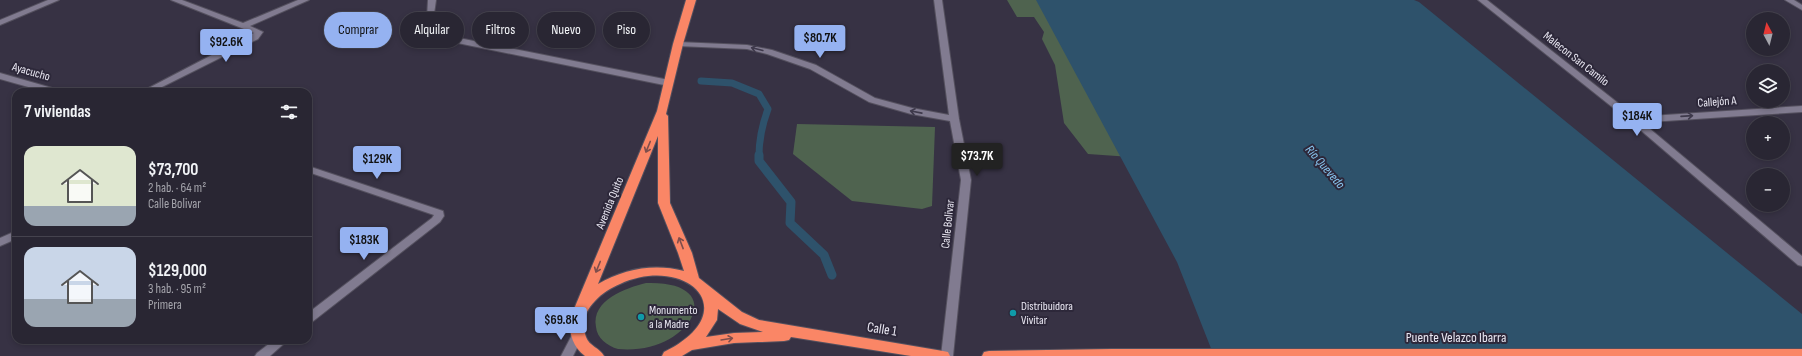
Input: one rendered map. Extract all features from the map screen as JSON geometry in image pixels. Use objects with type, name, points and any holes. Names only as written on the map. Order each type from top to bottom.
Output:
[{"type":"highway","name":"Avenida Quito","points":[[577,336],[576,321],[662,111],[678,44],[691,0]]},
{"type":"highway","name":"Avenida Quito","points":[[662,111],[664,203],[685,253],[693,280]]},
{"type":"highway","points":[[583,305],[597,291],[615,280],[636,273],[657,271],[677,274],[693,280]]},
{"type":"highway","name":"Calle 1","points":[[693,280],[734,315],[753,324],[782,331],[943,356]]},
{"type":"highway","points":[[669,356],[689,345],[703,332],[710,317],[711,302],[705,290]]},
{"type":"highway","name":"Calle 1","points":[[689,345],[734,338],[815,335]]},
{"type":"highway","points":[[577,336],[586,350],[597,356]]},
{"type":"highway","name":"Puente Velazco Ibarra","points":[[990,356],[1111,354],[1802,354]]},
{"type":"street","points":[[0,23],[55,0]]},
{"type":"street","points":[[153,88],[255,37],[259,32],[175,0]]},
{"type":"street","points":[[243,26],[305,0]]},
{"type":"street","points":[[432,0],[430,6],[430,23],[436,36],[669,83]]},
{"type":"street","name":"Calle Bolivar","points":[[938,0],[954,119],[966,180],[947,356]]},
{"type":"street","name":"Malecon San Camilo","points":[[1482,0],[1634,120],[1802,262]]},
{"type":"street","points":[[1789,0],[1802,8]]},
{"type":"street","points":[[678,44],[747,47],[769,52],[813,67],[872,100],[911,111],[954,119]]},
{"type":"street","name":"Ayacucho","points":[[0,76],[42,88]]},
{"type":"street","name":"Callejón A","points":[[1634,120],[1802,109]]},
{"type":"street","points":[[312,170],[439,213],[439,216],[436,220],[312,317]]},
{"type":"street","points":[[0,243],[12,236]]},
{"type":"street","points":[[567,356],[577,336]]},
{"type":"street","points":[[261,356],[277,344]]},
{"type":"green space","points":[[1007,0],[1037,0],[1131,157],[1088,154],[1064,123],[1055,65],[1042,39],[1044,32],[1034,17],[1017,17]]},
{"type":"green space","points":[[797,124],[935,127],[932,206],[922,209],[852,201],[793,154]]},
{"type":"green space","points":[[646,283],[673,285],[688,293],[694,304],[692,318],[681,330],[665,341],[643,348],[618,349],[610,346],[598,335],[596,318],[599,309],[604,303],[620,292]]},
{"type":"water","name":"Río Quevedo","points":[[1036,0],[1414,0],[1419,2],[1802,314],[1802,356],[1214,356],[1177,262]]},
{"type":"waterway","points":[[701,81],[732,83],[759,94],[768,109],[761,132],[759,156]]},
{"type":"waterway","points":[[759,156],[759,161],[791,202],[790,223],[824,255],[832,275]]},
{"type":"place","name":"Distribuidora Vivitar","points":[[1013,313]]},
{"type":"place","name":"Monumento a la Madre","points":[[641,317]]}]
